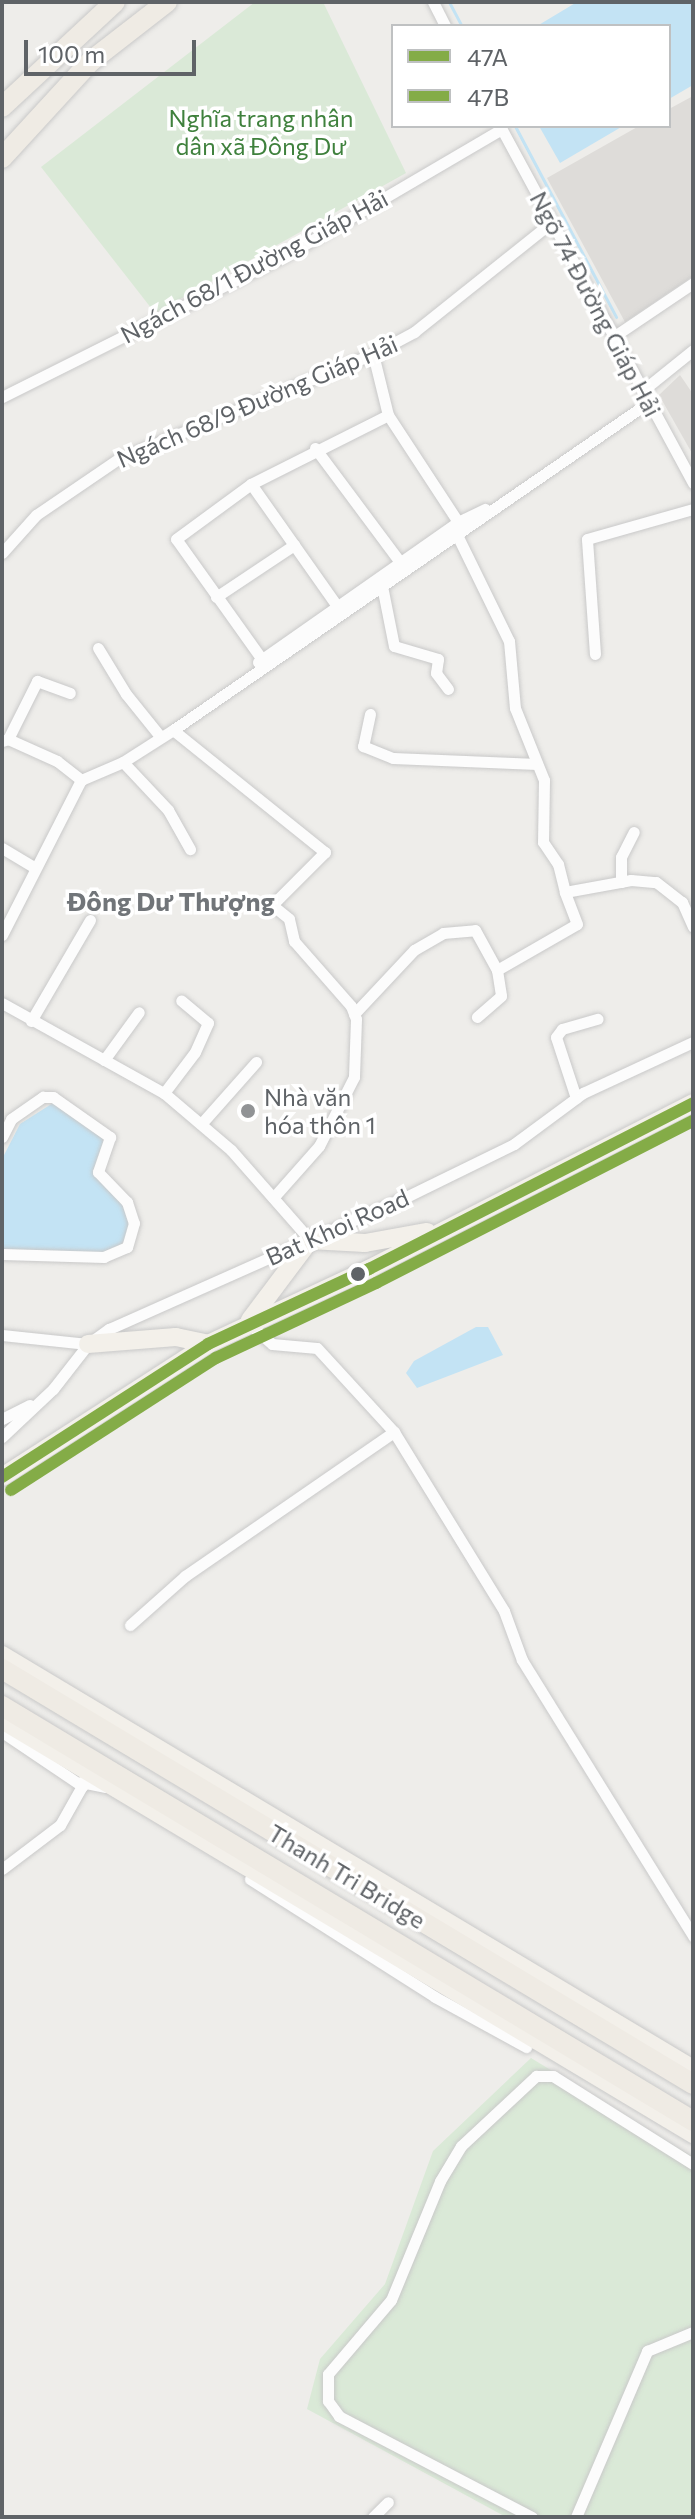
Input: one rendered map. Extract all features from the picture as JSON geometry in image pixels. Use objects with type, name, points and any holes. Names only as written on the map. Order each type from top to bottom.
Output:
[{"type":"highway","points":[[2,107],[115,2]]},
{"type":"highway","points":[[2,158],[91,61],[167,2]]},
{"type":"highway","name":"Thanh Tri Bridge","points":[[2,1669],[693,2084]]},
{"type":"highway","name":"Thanh Tri Bridge","points":[[2,1706],[693,2121]]},
{"type":"main road","points":[[2,1477],[208,1344],[449,1228],[693,1103]]},
{"type":"main road","points":[[248,1323],[310,1240],[365,1243],[449,1228]]},
{"type":"main road","points":[[88,1344],[176,1337],[208,1344]]},
{"type":"main road","name":"Thanh Tri Bridge","points":[[2,1655],[693,2069]]},
{"type":"main road","name":"Thanh Tri Bridge","points":[[2,1720],[693,2134]]},
{"type":"street","points":[[433,2],[444,24]]},
{"type":"street","name":"Ngõ 74 Đường Giáp Hải","points":[[501,128],[693,483]]},
{"type":"street","name":"Ngách 68/1 Đường Giáp Hải","points":[[2,397],[292,252],[501,128]]},
{"type":"street","name":"Ngách 68/9 Đường Giáp Hải","points":[[2,553],[36,515],[118,459],[373,354],[440,314],[552,222]]},
{"type":"street","points":[[613,337],[693,283]]},
{"type":"street","points":[[247,680],[261,658],[400,562],[503,503],[646,396],[693,350]]},
{"type":"street","points":[[373,354],[388,415],[457,528],[509,641],[515,708],[544,780],[543,842],[558,864],[577,924],[497,970]]},
{"type":"street","points":[[261,658],[176,539],[251,484],[315,448],[388,415]]},
{"type":"street","points":[[315,448],[400,562]]},
{"type":"street","points":[[251,484],[337,606]]},
{"type":"street","points":[[595,654],[587,539],[693,509]]},
{"type":"street","points":[[2,935],[34,867],[63,823],[81,780],[123,762],[159,735],[173,730],[382,586],[457,528]]},
{"type":"street","points":[[216,597],[294,545]]},
{"type":"street","points":[[382,586],[394,646],[438,659],[436,673],[448,689]]},
{"type":"street","points":[[98,648],[126,694],[159,735]]},
{"type":"street","points":[[70,693],[37,681],[5,740],[57,761],[81,780]]},
{"type":"street","points":[[370,714],[363,746],[393,758],[537,764]]},
{"type":"street","points":[[173,730],[325,852],[272,905],[289,919],[294,941],[354,1014],[354,1077],[319,1146],[273,1198]]},
{"type":"street","points":[[123,762],[168,810],[190,849]]},
{"type":"street","points":[[621,882],[621,857],[634,832]]},
{"type":"street","points":[[2,848],[34,867]]},
{"type":"street","points":[[565,892],[621,882],[656,882],[682,902],[693,927]]},
{"type":"street","points":[[31,1021],[90,920]]},
{"type":"street","points":[[354,1014],[414,950],[443,933],[475,930],[497,970],[500,999],[477,1017]]},
{"type":"street","points":[[164,1093],[195,1052],[208,1023],[181,1000]]},
{"type":"street","points":[[2,1003],[164,1093],[201,1124],[310,1240]]},
{"type":"street","points":[[104,1060],[139,1012]]},
{"type":"street","points":[[576,1098],[556,1037],[562,1029],[598,1019]]},
{"type":"street","name":"Bat Khoi Road","points":[[2,1437],[42,1399],[88,1344],[176,1296],[310,1240],[514,1144],[576,1098],[693,1042]]},
{"type":"street","points":[[201,1124],[256,1062]]},
{"type":"street","points":[[2,1137],[11,1119],[43,1097],[53,1097],[110,1137],[98,1172],[127,1202],[134,1223],[127,1247],[104,1257],[2,1254]]},
{"type":"street","points":[[248,1323],[272,1344],[317,1348],[394,1432],[504,1611],[522,1660],[693,1936]]},
{"type":"street","points":[[2,1335],[88,1344]]},
{"type":"street","points":[[2,1419],[42,1399]]},
{"type":"street","points":[[130,1625],[185,1576],[394,1432]]},
{"type":"street","points":[[2,1732],[81,1782],[101,1785],[435,1997],[526,2047]]},
{"type":"street","points":[[2,1869],[68,1817],[81,1782]]},
{"type":"street","points":[[532,2517],[339,2416],[328,2401],[328,2374],[397,2291],[440,2181],[461,2146],[536,2076],[553,2076],[693,2164]]},
{"type":"street","points":[[576,2517],[647,2351],[693,2332]]},
{"type":"street","points":[[373,2517],[388,2502]]},
{"type":"shaded area","points":[[693,96],[693,276],[625,322],[547,178],[635,128],[671,128],[671,108]]},
{"type":"shaded area","points":[[680,375],[693,394],[693,455],[659,395]]},
{"type":"green space","name":"Nghĩa trang nhân dân xã Đông Dư","points":[[255,2],[323,2],[406,173],[155,313],[41,167]]},
{"type":"green space","points":[[531,2058],[693,2157],[693,2517],[506,2517],[307,2409],[320,2359],[385,2284],[433,2151]]},
{"type":"water","points":[[577,2],[693,2],[693,85],[671,98],[671,24],[540,24]]},
{"type":"water","points":[[540,128],[620,128],[560,163]]},
{"type":"water","points":[[53,1103],[104,1139],[93,1171],[126,1208],[131,1231],[121,1245],[102,1254],[2,1249],[2,1159],[20,1124]]},
{"type":"water","points":[[476,1327],[488,1327],[503,1355],[417,1388],[406,1373],[414,1361]]},
{"type":"waterway","points":[[449,2],[461,24]]},
{"type":"waterway","points":[[516,128],[616,317]]},
{"type":"transit line","name":"47A","points":[[2,1477],[208,1344],[369,1269],[693,1103]]},
{"type":"transit line","name":"47B","points":[[11,1490],[216,1358],[376,1283],[693,1121]]},
{"type":"place","name":"Nhà văn hóa thôn 1","points":[[248,1111]]},
{"type":"district","name":"Đông Dư Thượng","points":[[171,901]]}]
